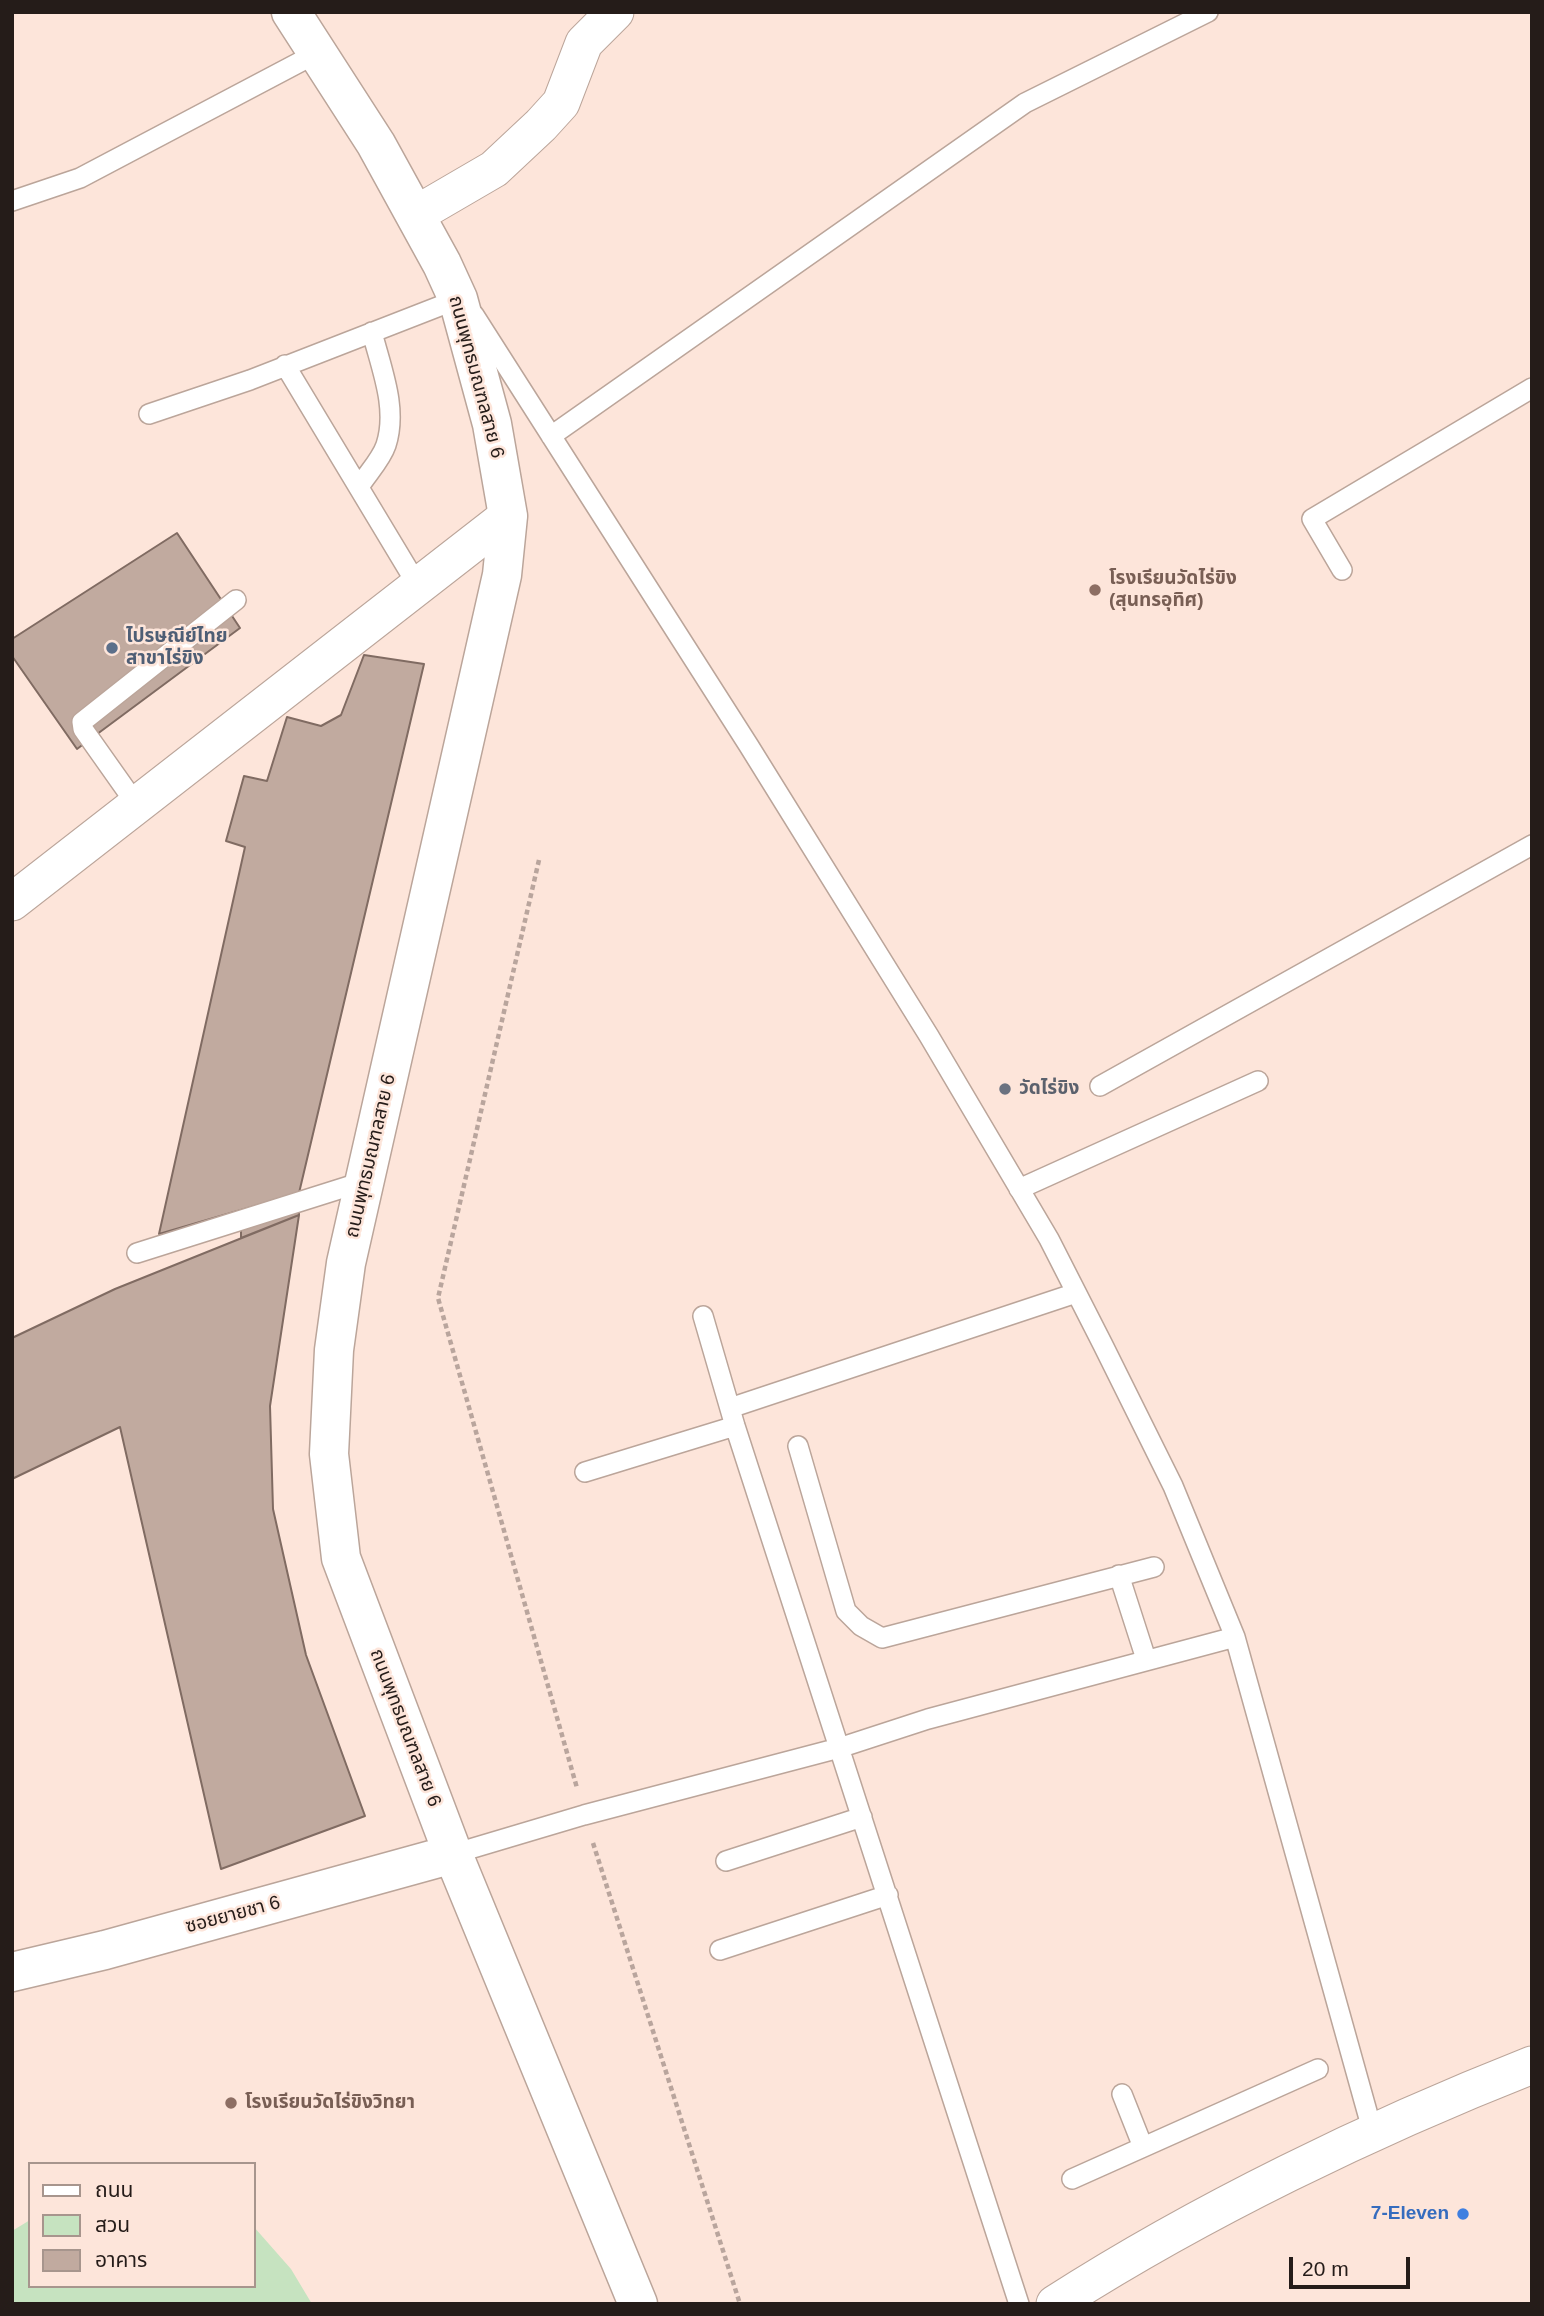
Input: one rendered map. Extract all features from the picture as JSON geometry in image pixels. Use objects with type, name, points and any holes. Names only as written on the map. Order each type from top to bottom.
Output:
[{"type":"main road","name":"ถนนพุทธมณฑลสาย 6","points":[[291,12],[376,144],[442,264],[458,299],[492,424],[508,516],[502,575],[346,1264],[334,1350],[329,1454],[341,1558],[453,1854],[638,2304]]},
{"type":"main road","name":"ซอยยายชา 6","points":[[12,1972],[116,1947],[453,1854]]},
{"type":"street","points":[[415,215],[494,169],[541,125],[561,103],[584,43],[615,12]]},
{"type":"street","points":[[12,901],[508,516]]},
{"type":"street","points":[[1055,2304],[1170,2236],[1373,2133],[1532,2065]]},
{"type":"lane","points":[[551,436],[1025,103],[1208,12]]},
{"type":"lane","points":[[12,201],[80,178],[317,53]]},
{"type":"lane","points":[[442,264],[750,746],[1019,1189],[1076,1293],[1172,1486],[1236,1637],[1373,2133]]},
{"type":"lane","points":[[149,414],[458,299]]},
{"type":"lane","points":[[359,487],[385,448],[390,426],[390,407],[372,332]]},
{"type":"lane","points":[[285,365],[418,586]]},
{"type":"lane","points":[[1342,570],[1312,519],[1532,388]]},
{"type":"lane","points":[[136,804],[83,729],[82,722],[236,600]]},
{"type":"lane","points":[[1100,1086],[1532,845]]},
{"type":"lane","points":[[1019,1189],[1258,1081]]},
{"type":"lane","points":[[136,1252],[365,1181]]},
{"type":"lane","points":[[585,1472],[1076,1293]]},
{"type":"lane","points":[[703,1315],[733,1417],[1019,2304]]},
{"type":"lane","points":[[798,1446],[846,1611],[861,1626],[882,1638],[1154,1567]]},
{"type":"lane","points":[[1119,1575],[1146,1659]]},
{"type":"lane","points":[[453,1854],[584,1815],[839,1748],[928,1719],[1236,1637]]},
{"type":"lane","points":[[726,1861],[862,1817]]},
{"type":"lane","points":[[720,1950],[888,1895]]},
{"type":"lane","points":[[1072,2179],[1318,2069]]},
{"type":"lane","points":[[1122,2094],[1143,2147]]},
{"type":"path","points":[[539,860],[438,1298],[584,1815],[740,2304]]},
{"type":"green space","points":[[28,2221],[28,2288],[256,2288],[256,2229],[291,2269],[312,2304],[12,2304],[12,2231]]},
{"type":"building","name":"ไปรษณีย์ไทย สาขาไร่ขิง","points":[[177,533],[240,628],[77,749],[12,656],[12,639]]},
{"type":"building","points":[[364,655],[424,664],[299,1193],[159,1234],[245,847],[226,841],[244,776],[267,781],[287,717],[321,726],[341,715]]},
{"type":"building","points":[[299,1193],[299,1215],[241,1238],[241,1210]]},
{"type":"building","points":[[299,1215],[270,1406],[273,1509],[306,1655],[365,1816],[221,1869],[120,1427],[12,1479],[12,1338],[115,1289]]},
{"type":"place","name":"โรงเรียนวัดไร่ขิง (สุนทรอุทิศ)","points":[[1095,590]]},
{"type":"place","name":"ไปรษณีย์ไทย สาขาไร่ขิง","points":[[112,648]]},
{"type":"place","name":"วัดไร่ขิง","points":[[1005,1089]]},
{"type":"place","name":"โรงเรียนวัดไร่ขิงวิทยา","points":[[231,2103]]},
{"type":"place","name":"7-Eleven","points":[[1463,2214]]}]
